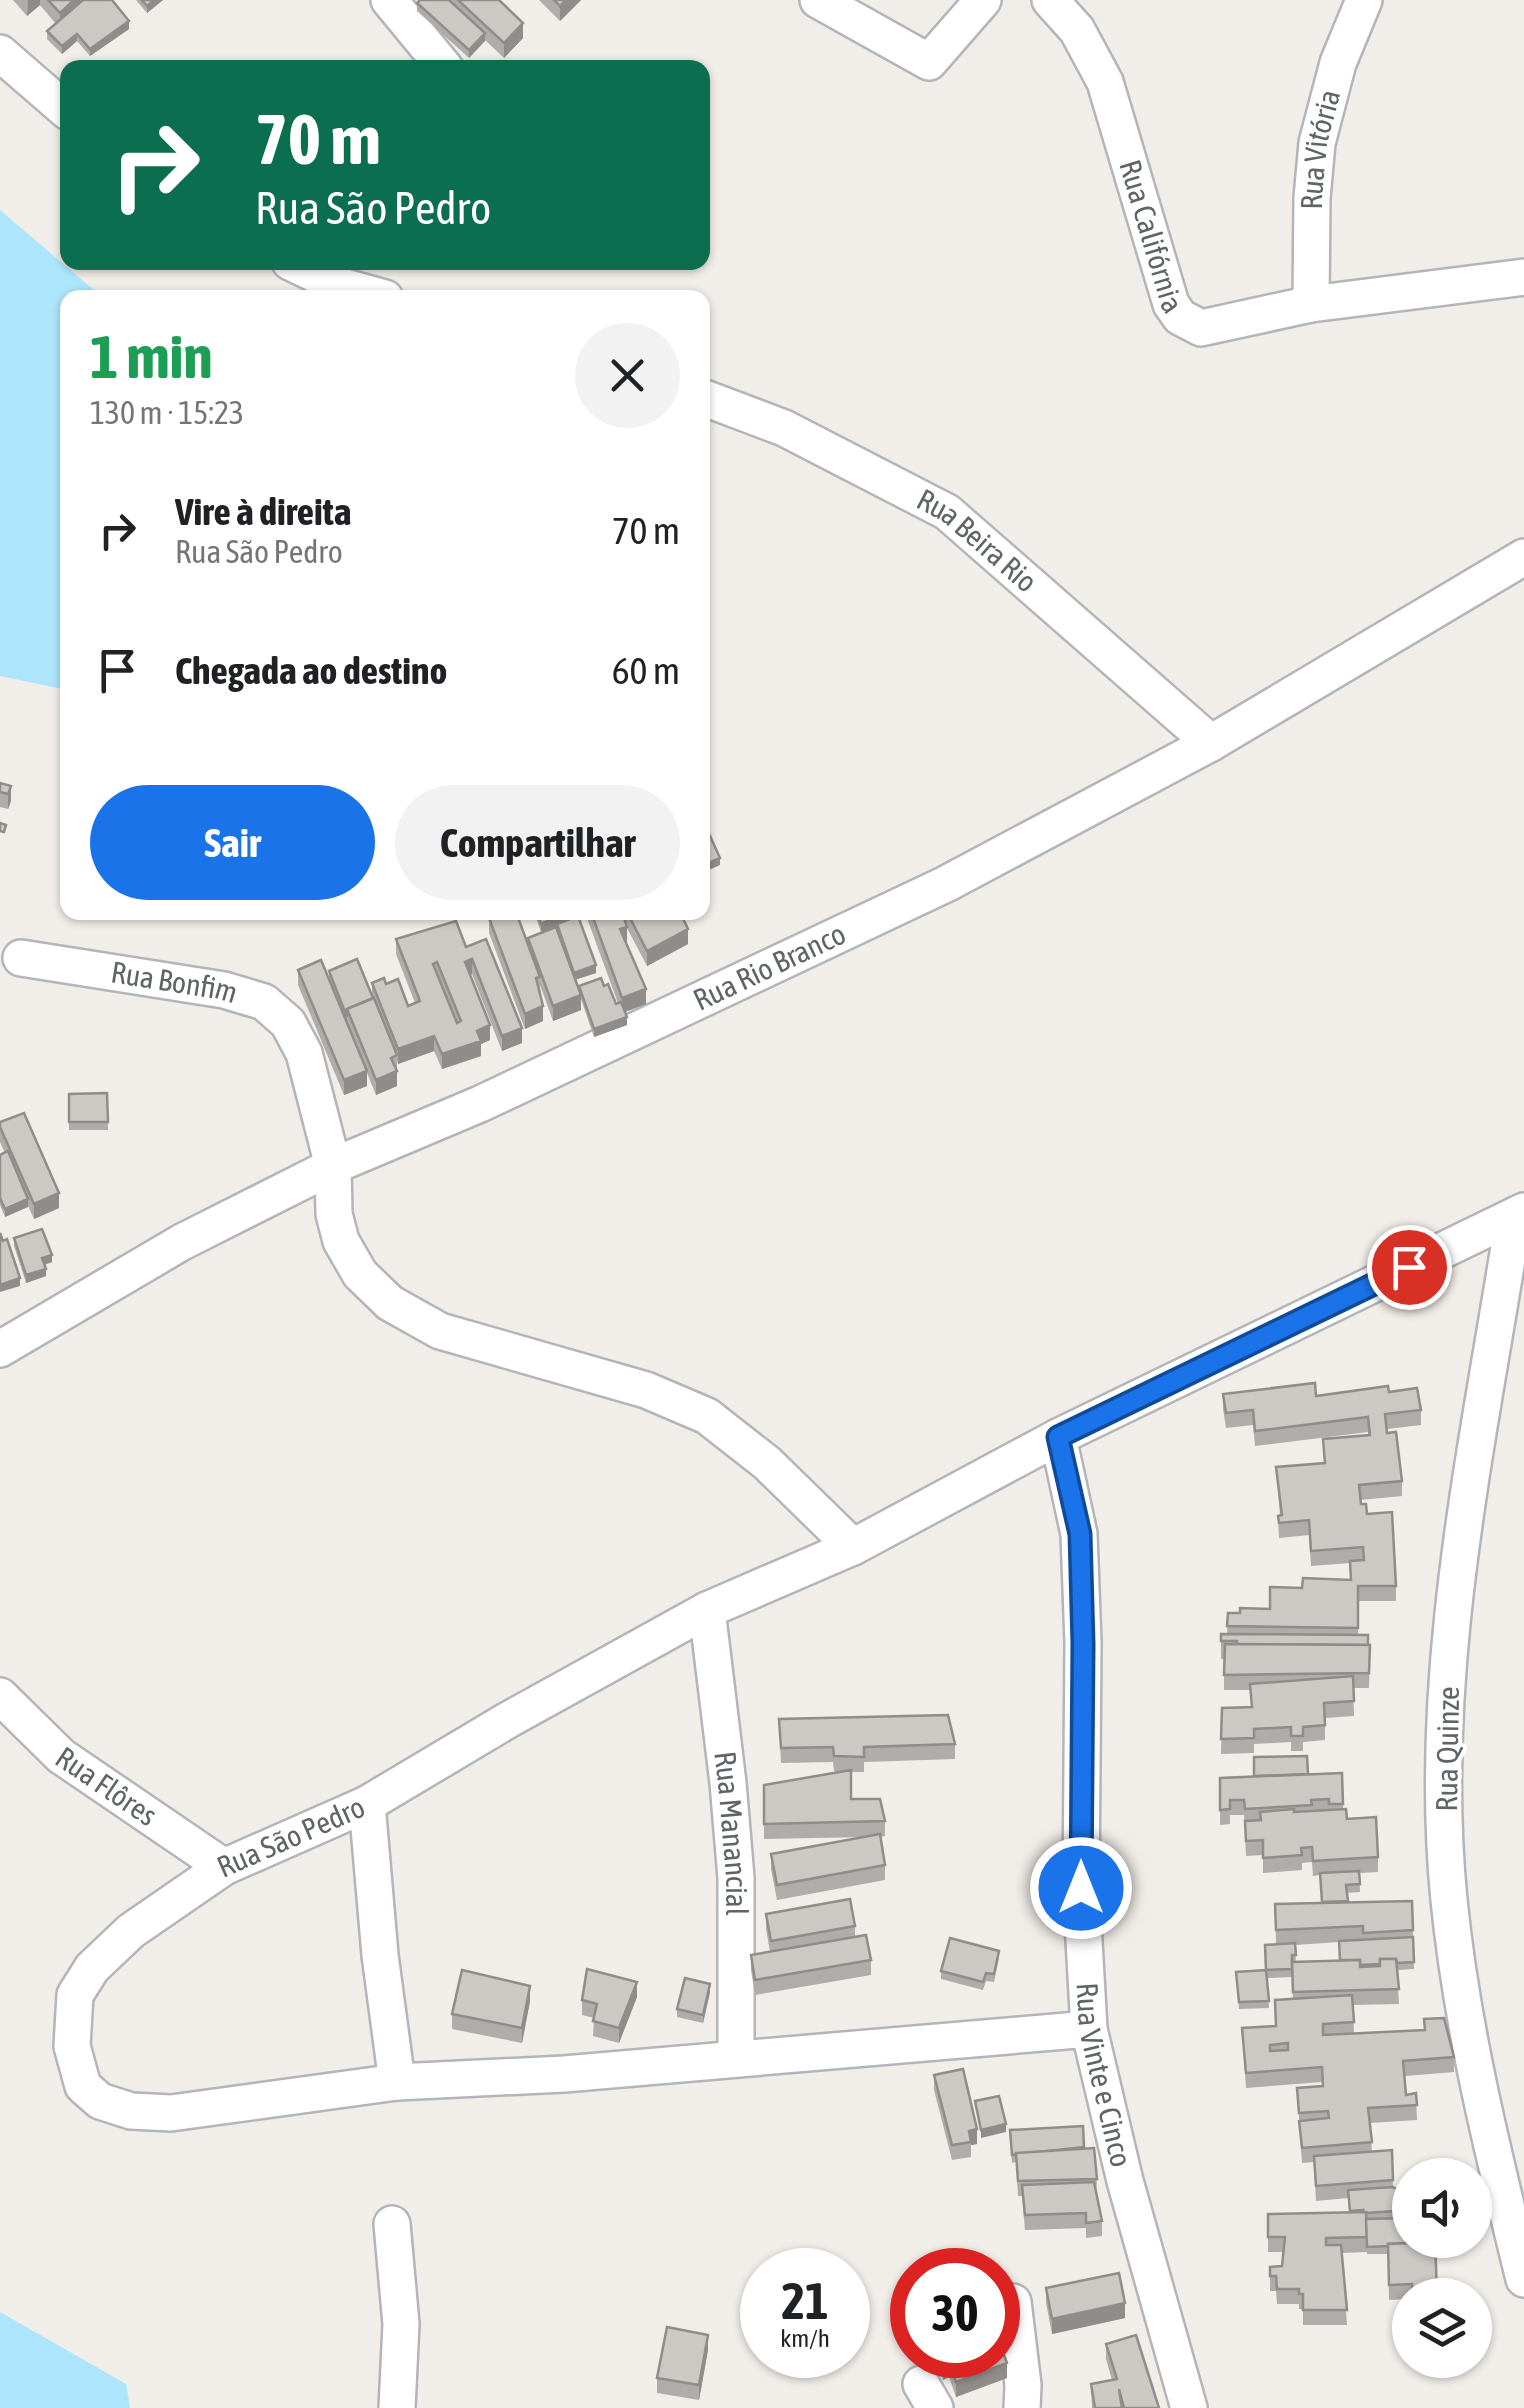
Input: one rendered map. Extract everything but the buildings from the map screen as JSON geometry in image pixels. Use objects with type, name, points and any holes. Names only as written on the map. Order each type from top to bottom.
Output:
[{"type":"street","points":[[389,0],[438,60]]},
{"type":"street","points":[[818,0],[929,62],[984,0]]},
{"type":"street","name":"Rua Califórnia","points":[[1050,0],[1076,30],[1105,82],[1170,304],[1180,317],[1201,328],[1220,326],[1312,304],[1524,277]]},
{"type":"street","name":"Rua Vitória","points":[[1312,304],[1312,198],[1318,143],[1338,63],[1364,0]]},
{"type":"street","points":[[0,53],[60,105]]},
{"type":"street","points":[[307,270],[356,290]]},
{"type":"street","name":"Rua Beira Rio","points":[[710,400],[784,428],[947,512],[1211,743]]},
{"type":"street","name":"Rua Rio Branco","points":[[0,1349],[182,1242],[334,1166],[480,1104],[946,884],[1211,743],[1524,558]]},
{"type":"street","name":"Rua Bonfim","points":[[21,958],[224,990],[264,1002],[288,1023],[304,1053],[334,1166],[334,1214],[341,1242],[360,1274],[390,1303],[440,1331],[646,1390],[707,1416],[767,1462],[853,1546]]},
{"type":"street","name":"Rua São Pedro","points":[[1089,2028],[564,2074],[396,2082],[171,2113],[131,2111],[100,2102],[83,2086],[72,2046],[75,1995],[92,1968],[131,1931],[224,1866],[367,1804],[508,1720],[707,1610],[853,1546],[1058,1437],[1519,1213]]},
{"type":"street","name":"Rua Quinze","points":[[1519,1213],[1456,1585],[1444,1759],[1449,1899],[1475,2073],[1524,2279]]},
{"type":"street","name":"Rua Vinte e Cinco","points":[[1058,1437],[1080,1534],[1081,1888],[1089,2028],[1125,2181],[1189,2408]]},
{"type":"street","name":"Rua Manancial","points":[[707,1610],[736,1878],[736,2058]]},
{"type":"street","name":"Rua Flôres","points":[[0,1696],[61,1756],[224,1866]]},
{"type":"street","points":[[367,1804],[396,2082]]},
{"type":"street","points":[[392,2224],[401,2324],[397,2408]]},
{"type":"street","points":[[1020,2361],[1022,2408]]},
{"type":"water","points":[[0,210],[60,261],[60,270],[70,270],[94,290],[60,290],[60,689],[0,676]]},
{"type":"water","points":[[0,2312],[126,2384],[130,2408],[0,2408]]},
{"type":"route","points":[[1081,1888],[1080,1534],[1058,1437],[1409,1267]]}]
